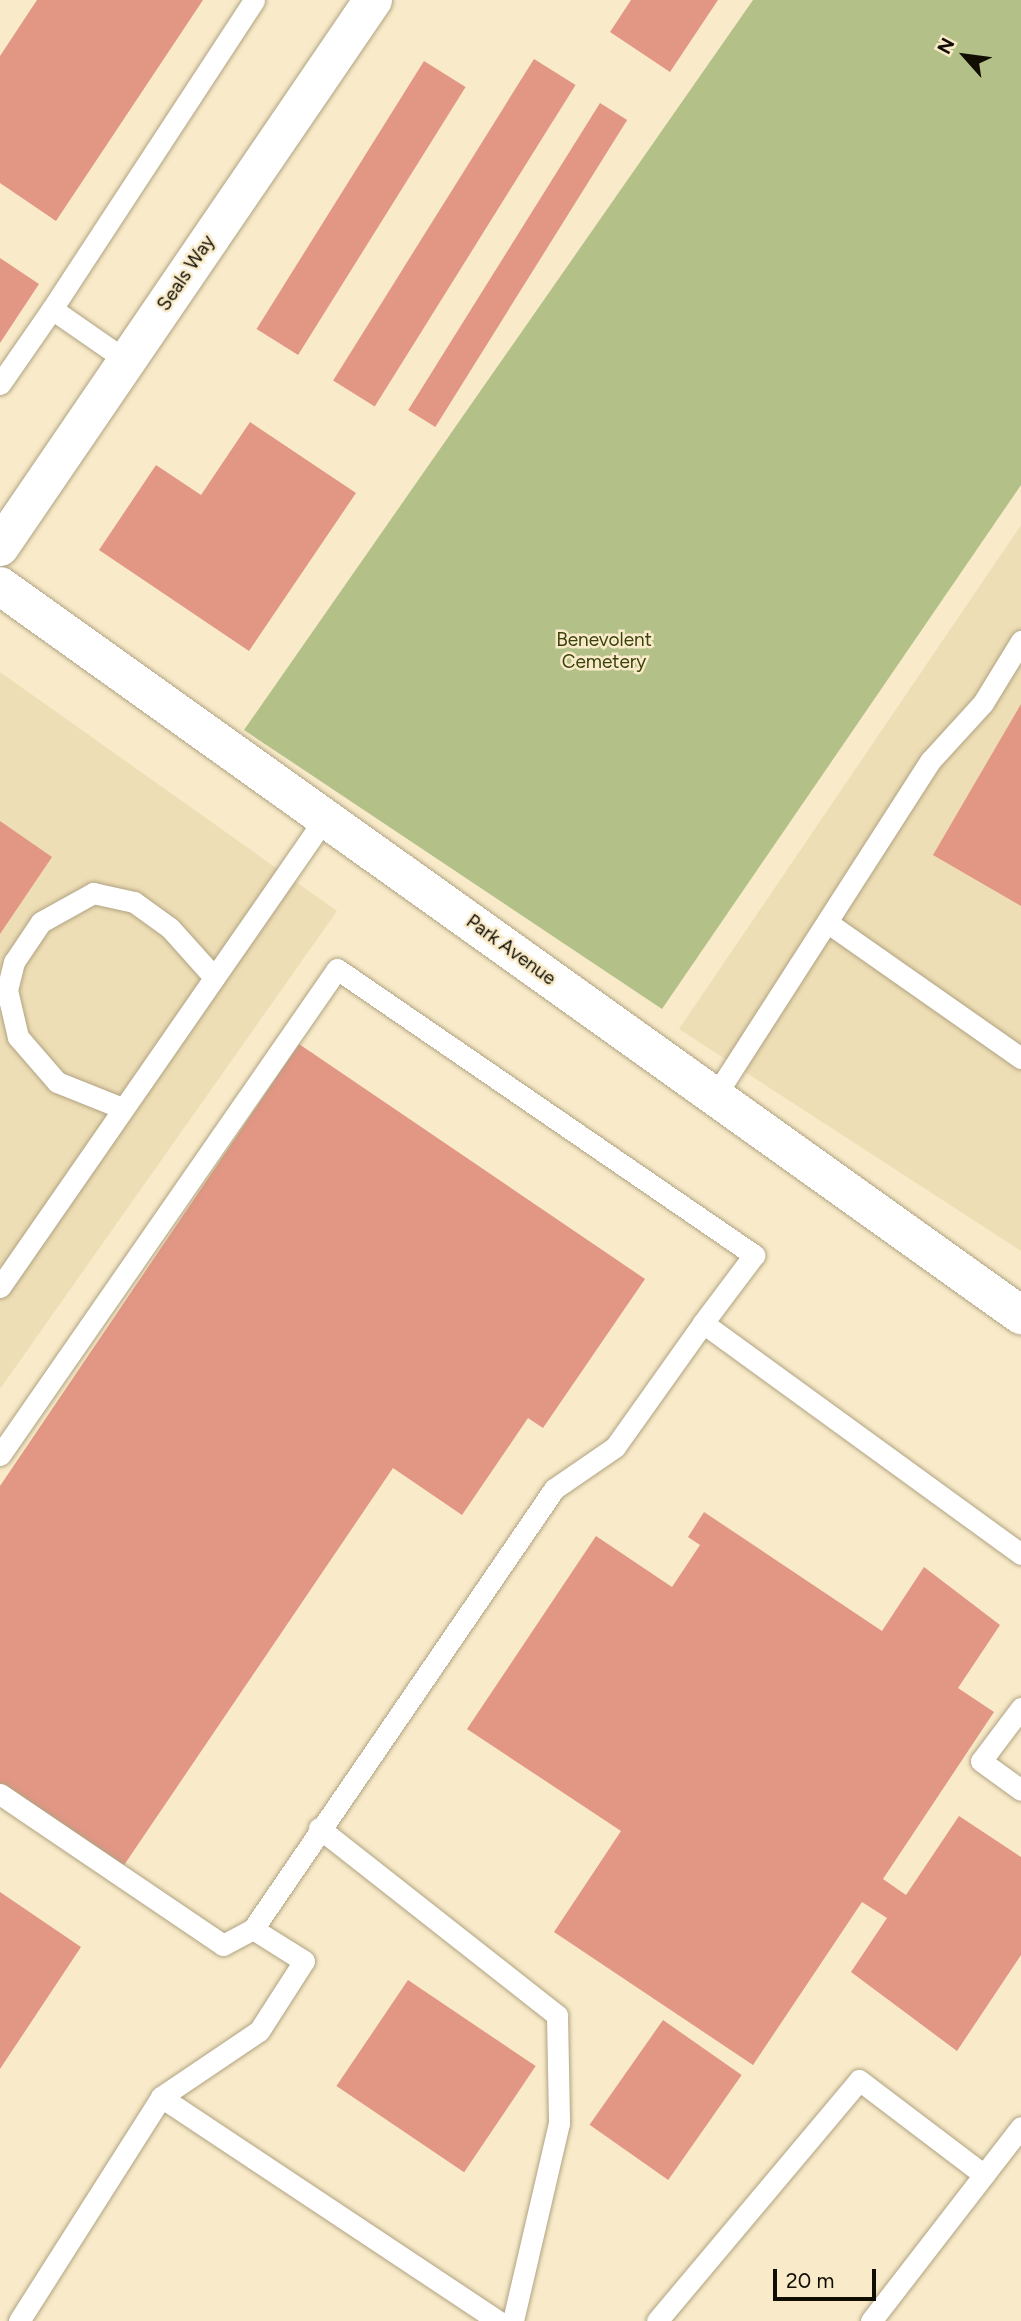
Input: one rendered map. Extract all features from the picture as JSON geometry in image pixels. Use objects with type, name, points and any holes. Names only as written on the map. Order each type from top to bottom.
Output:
[{"type":"street","name":"Seals Way","points":[[0,547],[373,0]]},
{"type":"street","name":"Park Avenue","points":[[0,586],[1021,1315]]},
{"type":"lane","points":[[0,384],[254,0]]},
{"type":"lane","points":[[52,309],[127,361]]},
{"type":"lane","points":[[715,1096],[831,925],[932,760],[983,703],[1021,641]]},
{"type":"lane","points":[[0,1287],[325,818]]},
{"type":"lane","points":[[122,1108],[57,1082],[18,1038],[7,990],[14,962],[41,922],[93,893],[134,902],[170,928],[214,977]]},
{"type":"lane","points":[[831,925],[1021,1058]]},
{"type":"lane","points":[[0,1455],[337,969],[754,1255],[615,1447],[554,1489],[319,1828],[253,1929],[223,1945],[0,1794]]},
{"type":"lane","points":[[703,1323],[1021,1554]]},
{"type":"lane","points":[[1021,1709],[981,1761],[1021,1790]]},
{"type":"lane","points":[[319,1828],[557,2015],[559,2123],[513,2321]]},
{"type":"lane","points":[[19,2321],[161,2097],[259,2031],[304,1961],[253,1929]]},
{"type":"lane","points":[[657,2321],[859,2080],[984,2175]]},
{"type":"lane","points":[[161,2097],[498,2321]]},
{"type":"lane","points":[[871,2321],[1021,2127]]},
{"type":"shaded area","points":[[1021,525],[1021,1251],[679,1029]]},
{"type":"shaded area","points":[[0,672],[337,911],[0,1389]]},
{"type":"green space","name":"Benevolent Cemetery","points":[[753,0],[1021,0],[1021,485],[662,1009],[244,730]]},
{"type":"building","points":[[37,0],[203,0],[56,221],[0,183],[0,56]]},
{"type":"building","points":[[631,0],[718,0],[670,72],[610,32]]},
{"type":"building","points":[[534,59],[576,85],[375,406],[333,380]]},
{"type":"building","points":[[424,61],[466,87],[298,355],[257,329]]},
{"type":"building","points":[[600,103],[627,120],[435,427],[408,410]]},
{"type":"building","points":[[0,258],[39,284],[0,343]]},
{"type":"building","points":[[250,422],[356,493],[249,651],[99,550],[156,465],[201,495]]},
{"type":"building","points":[[1021,704],[1021,906],[933,855]]},
{"type":"building","points":[[0,821],[52,857],[0,934]]},
{"type":"building","points":[[299,1044],[645,1279],[543,1428],[528,1418],[462,1515],[393,1468],[118,1874],[0,1793],[0,1486]]},
{"type":"building","points":[[704,1512],[882,1631],[924,1567],[1000,1625],[958,1688],[994,1712],[883,1879],[906,1895],[959,1816],[1021,1857],[1021,1955],[957,2051],[851,1972],[887,1918],[862,1902],[753,2065],[554,1932],[621,1831],[467,1729],[596,1536],[672,1587],[700,1545],[688,1537]]},
{"type":"building","points":[[0,1892],[81,1947],[0,2069]]},
{"type":"building","points":[[408,1980],[536,2066],[464,2172],[336,2086]]},
{"type":"building","points":[[663,2020],[742,2075],[668,2180],[590,2125]]}]
